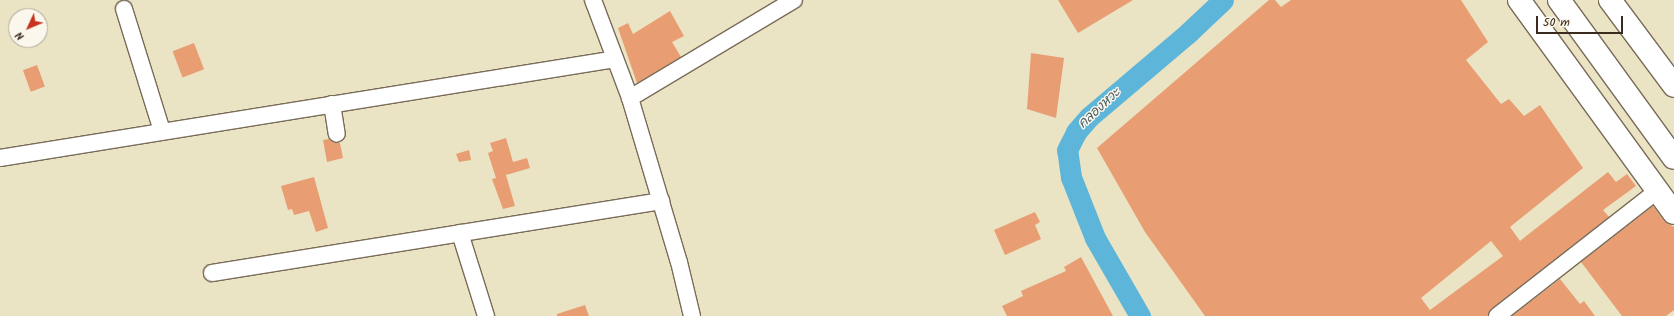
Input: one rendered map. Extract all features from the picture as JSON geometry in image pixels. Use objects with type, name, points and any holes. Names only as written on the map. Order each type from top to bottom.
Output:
[{"type":"highway","points":[[1519,0],[1674,213]]},
{"type":"highway","points":[[1559,0],[1674,158]]},
{"type":"highway","points":[[1610,0],[1674,86]]},
{"type":"street","points":[[593,0],[630,98],[661,202],[692,316]]},
{"type":"street","points":[[630,98],[794,0]]},
{"type":"street","points":[[124,9],[162,131]]},
{"type":"street","points":[[0,158],[615,59]]},
{"type":"street","points":[[332,104],[337,134]]},
{"type":"street","points":[[1497,316],[1657,191]]},
{"type":"street","points":[[212,272],[661,202]]},
{"type":"street","points":[[460,233],[486,316]]},
{"type":"building","points":[[1058,0],[1133,0],[1078,33]]},
{"type":"building","points":[[1269,0],[1275,0],[1281,7],[1291,0],[1461,0],[1488,42],[1466,60],[1501,104],[1509,99],[1524,116],[1540,105],[1583,168],[1510,227],[1520,241],[1608,172],[1616,182],[1627,174],[1636,186],[1603,210],[1609,217],[1491,309],[1488,316],[1205,316],[1145,232],[1097,148]],"holes":[[[1491,241],[1503,256],[1430,310],[1421,298]]]},
{"type":"building","points":[[670,11],[684,36],[672,42],[681,57],[637,83],[618,28],[628,23],[633,34]]},
{"type":"building","points":[[194,43],[204,69],[183,77],[173,51]]},
{"type":"building","points":[[1031,53],[1064,58],[1056,118],[1027,109]]},
{"type":"building","points":[[37,65],[45,87],[31,92],[23,70]]},
{"type":"building","points":[[506,138],[513,162],[527,158],[530,168],[506,175],[515,206],[503,209],[492,179],[496,178],[488,153],[493,151],[490,143]]},
{"type":"building","points":[[329,139],[334,143],[340,143],[343,158],[327,162],[323,140]]},
{"type":"building","points":[[469,150],[471,160],[459,162],[456,154]]},
{"type":"building","points":[[314,177],[328,228],[316,232],[309,211],[294,215],[292,209],[288,210],[281,186]]},
{"type":"building","points":[[1653,206],[1664,221],[1674,227],[1674,310],[1666,316],[1622,316],[1581,262]]},
{"type":"building","points":[[1035,212],[1040,222],[1035,225],[1041,239],[1005,255],[994,230]]},
{"type":"building","points":[[1081,257],[1113,316],[1007,316],[1002,306],[1023,296],[1021,291],[1066,271],[1064,267]]},
{"type":"building","points":[[1560,279],[1580,304],[1584,301],[1595,316],[1512,316]]},
{"type":"building","points":[[585,305],[589,316],[557,316],[557,314]]},
{"type":"waterway","name":"คลองหวะ","points":[[1140,316],[1095,238],[1071,177],[1067,150],[1076,132],[1089,117],[1188,33],[1223,0]]}]
